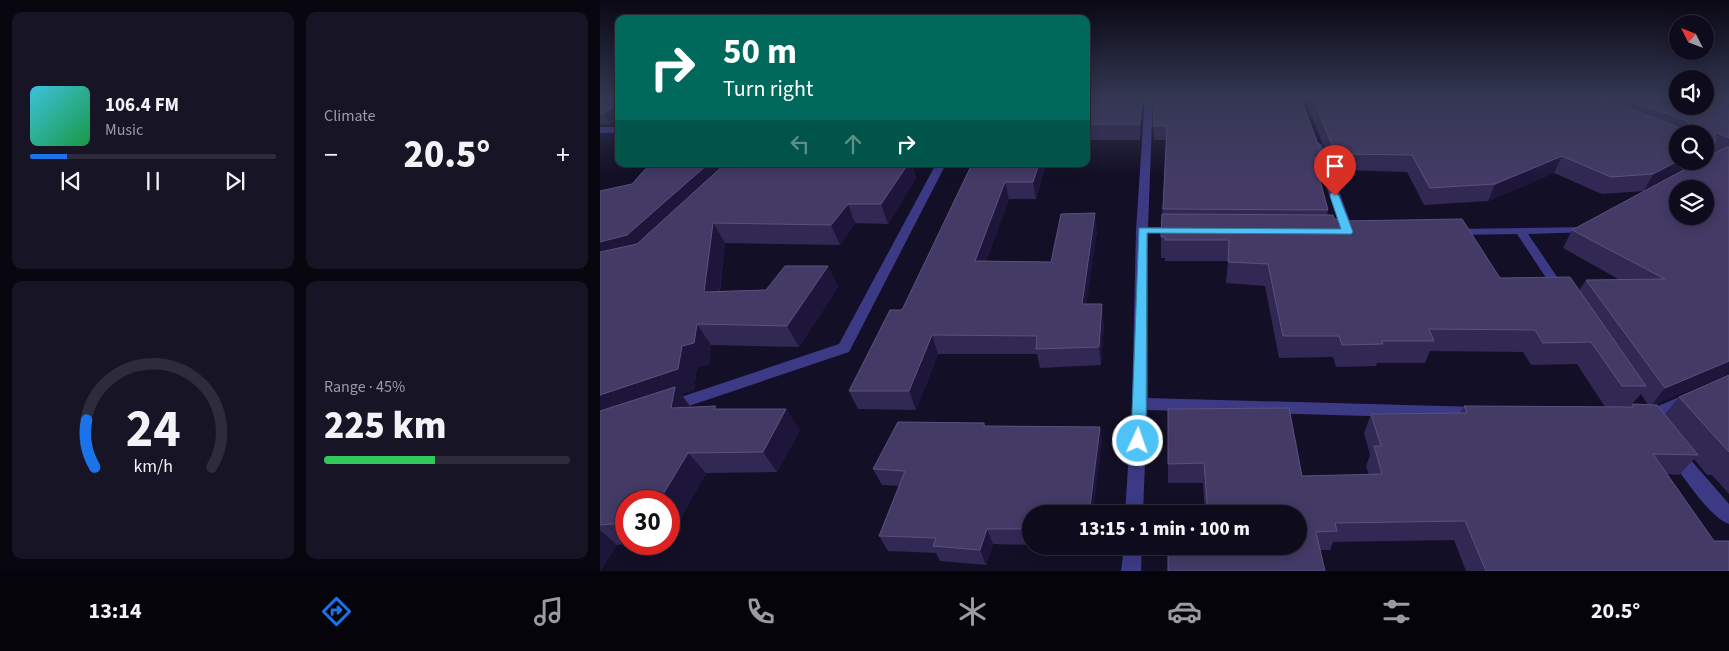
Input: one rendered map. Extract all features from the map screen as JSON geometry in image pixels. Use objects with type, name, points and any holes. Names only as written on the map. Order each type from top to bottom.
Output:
[{"type":"street","points":[[1134,505],[1140,404],[1142,230],[1147,123]]},
{"type":"street","points":[[600,130],[615,130]]},
{"type":"street","points":[[1312,132],[1347,232]]},
{"type":"street","points":[[1714,158],[1729,162]]},
{"type":"street","points":[[656,411],[844,348],[939,167]]},
{"type":"street","points":[[1444,232],[1586,230],[1594,226]]},
{"type":"street","points":[[1142,230],[1191,230]]},
{"type":"street","points":[[1521,232],[1570,305]]},
{"type":"street","points":[[1658,433],[1641,415],[1696,396]]},
{"type":"street","points":[[1140,404],[1497,413]]},
{"type":"street","points":[[1671,448],[1715,502],[1729,516]]},
{"type":"street","points":[[1131,571],[1132,555]]},
{"type":"building","points":[[1090,123],[1140,123],[1090,124]]},
{"type":"building","points":[[1153,123],[1310,123],[1323,158],[1314,158],[1328,210],[1163,209],[1167,126],[1153,126]]},
{"type":"building","points":[[1323,123],[1666,123],[1672,125],[1669,125],[1669,166],[1653,174],[1611,177],[1562,156],[1495,184],[1430,188],[1412,155],[1344,154],[1346,156],[1337,157]]},
{"type":"building","points":[[1688,123],[1729,123],[1729,138],[1715,132],[1715,143],[1714,125],[1688,125]]},
{"type":"building","points":[[1729,147],[1729,361],[1665,388],[1586,280],[1665,279],[1572,230],[1683,170],[1714,170],[1714,154]]},
{"type":"building","points":[[647,167],[705,167],[627,235],[600,242],[600,191],[632,184]]},
{"type":"building","points":[[722,167],[906,167],[881,204],[848,204],[831,225],[713,223],[704,292],[766,290],[785,266],[828,266],[787,326],[697,324],[694,343],[682,346],[678,369],[600,395],[600,252],[637,244]]},
{"type":"building","points":[[971,167],[1038,167],[1033,182],[1005,182],[975,261],[1051,262],[1061,214],[1095,213],[1082,304],[1102,304],[1099,347],[1036,349],[1037,336],[932,335],[909,391],[849,391],[890,310],[902,310]]},
{"type":"building","points":[[1162,214],[1333,215],[1334,219],[1343,219],[1343,221],[1462,219],[1500,278],[1570,277],[1646,386],[1622,386],[1591,342],[1543,343],[1535,330],[1429,329],[1434,341],[1382,341],[1383,344],[1342,345],[1339,336],[1283,336],[1268,264],[1228,262],[1229,240],[1165,240],[1165,237],[1161,237]]},
{"type":"building","points":[[1729,375],[1729,452],[1679,397]]},
{"type":"building","points":[[675,387],[671,408],[716,406],[714,409],[786,409],[763,452],[688,453],[666,490],[615,490],[615,524],[600,525],[600,411]]},
{"type":"building","points":[[1632,404],[1657,405],[1698,455],[1653,454],[1714,541],[1729,541],[1729,571],[1486,571],[1465,521],[1335,523],[1337,531],[1316,532],[1325,571],[1168,571],[1168,555],[1307,555],[1307,505],[1207,505],[1204,463],[1168,464],[1168,409],[1289,408],[1302,476],[1382,474],[1374,446],[1381,446],[1371,414],[1467,413],[1464,406],[1634,407]]},
{"type":"building","points":[[898,422],[984,423],[984,426],[1100,427],[1090,505],[1022,505],[1022,529],[987,529],[980,550],[933,546],[936,538],[879,536],[905,471],[873,469]]},
{"type":"route","points":[[1138,441],[1142,230],[1348,232],[1335,196]]}]
